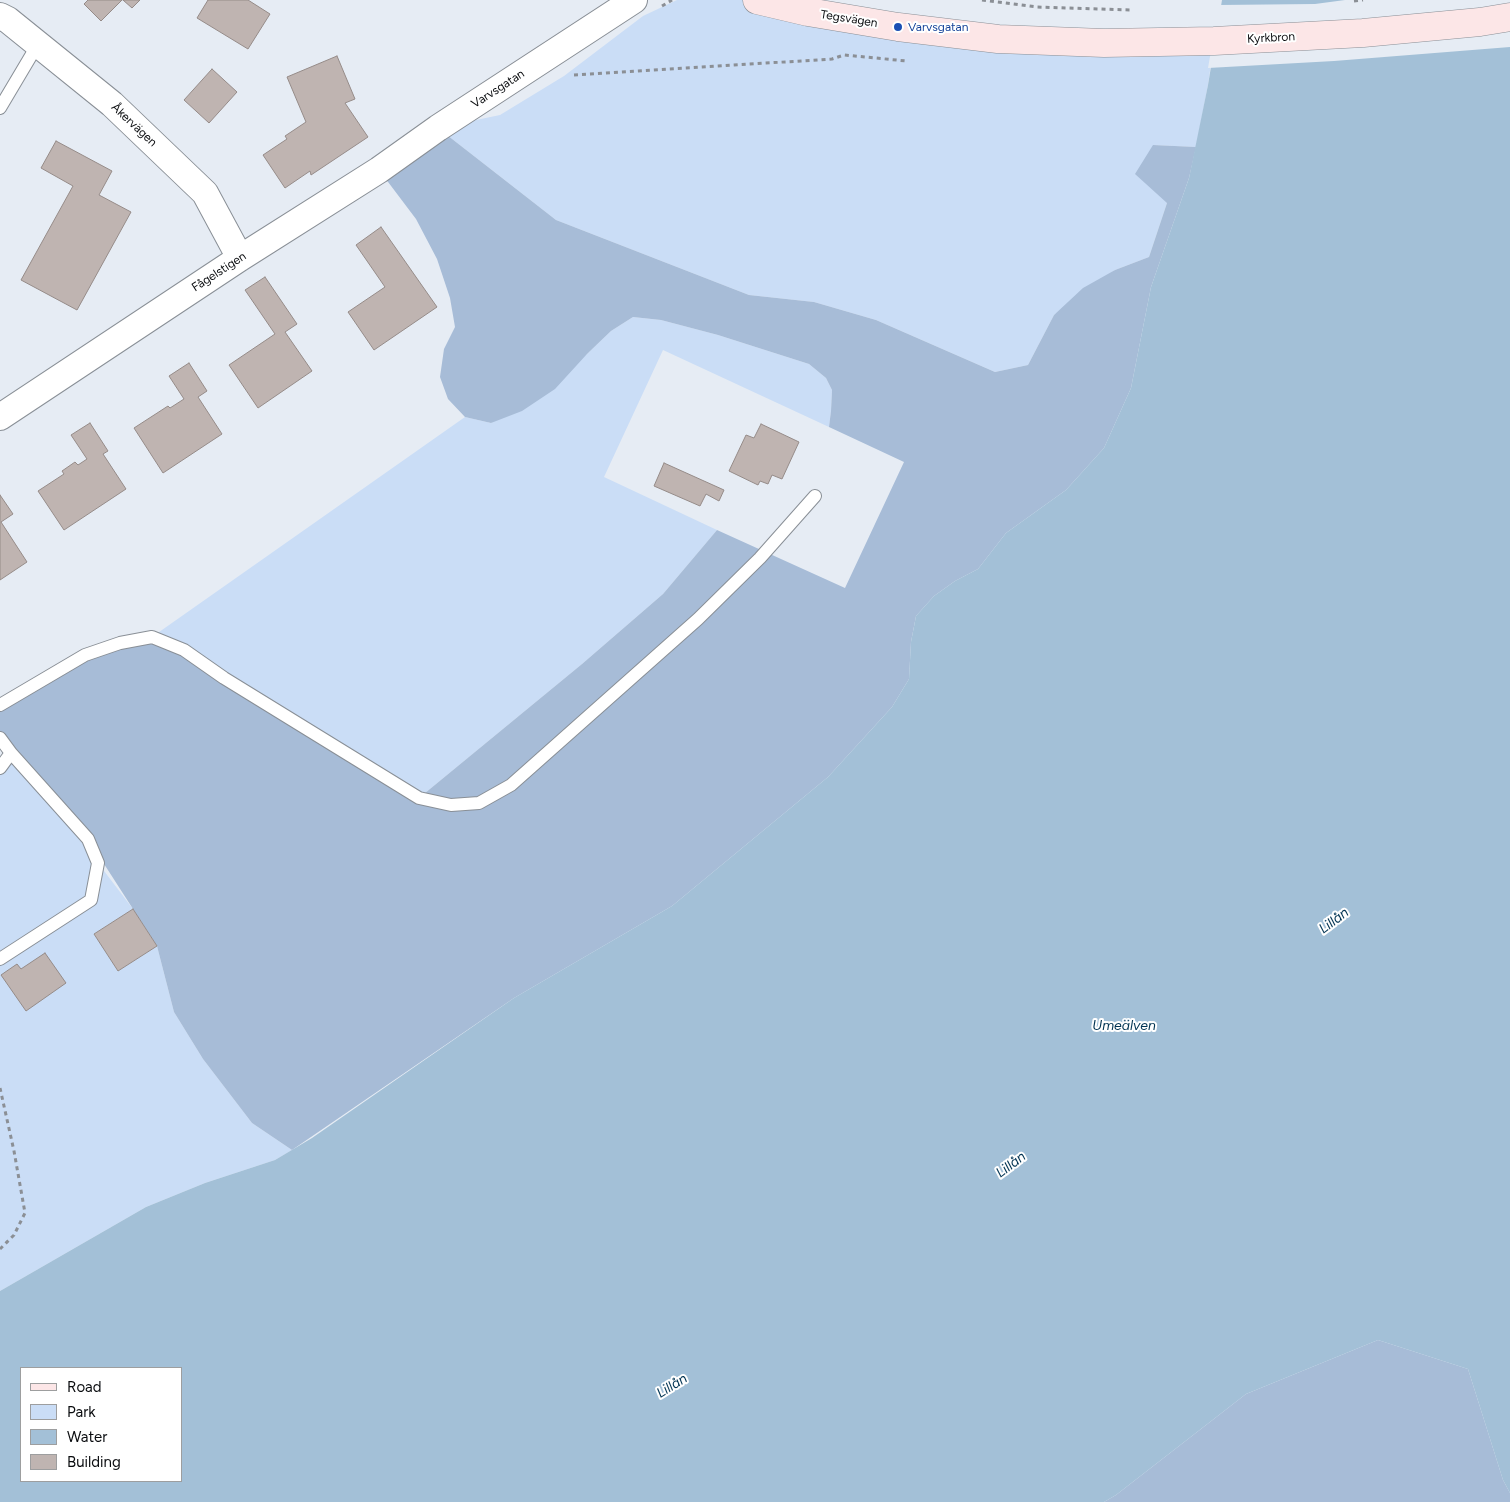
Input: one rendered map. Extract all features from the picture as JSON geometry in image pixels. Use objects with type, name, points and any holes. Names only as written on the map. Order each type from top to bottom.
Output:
[{"type":"street","name":"Varvsgatan","points":[[438,128],[634,0]]},
{"type":"street","name":"Tegsvägen","points":[[757,0],[808,12],[898,27],[998,39],[1031,40]]},
{"type":"street","name":"Åkervägen","points":[[0,16],[8,20],[112,104],[205,193],[240,258]]},
{"type":"street","name":"Kyrkbron","points":[[1031,40],[1104,43],[1214,41],[1363,33],[1480,22],[1510,17]]},
{"type":"street","name":"Fågelstigen","points":[[0,417],[240,258],[379,170],[438,128]]},
{"type":"lane","points":[[0,108],[38,44]]},
{"type":"lane","points":[[0,705],[85,655],[120,643],[152,637],[184,650],[224,678],[419,798],[451,805],[478,803],[512,785],[698,619],[760,558],[816,496]]},
{"type":"lane","points":[[0,738],[11,753],[88,839],[98,863],[91,900],[0,959]]},
{"type":"lane","points":[[0,768],[11,753]]},
{"type":"path","points":[[982,0],[1037,7],[1140,10]]},
{"type":"path","points":[[1345,2],[1363,0]]},
{"type":"path","points":[[574,75],[832,59],[844,55],[907,61]]},
{"type":"path","points":[[0,1088],[25,1213],[14,1235],[0,1249]]},
{"type":"green space","points":[[677,0],[757,0],[808,12],[1214,41],[1196,147],[1153,145],[1167,203],[1149,257],[1115,270],[1054,315],[1028,365],[995,372],[876,320],[814,302],[749,295],[556,220],[438,128],[500,115],[564,76],[643,16]]},
{"type":"green space","points":[[633,317],[661,320],[718,335],[809,364],[826,378],[832,390],[829,427],[663,350],[604,477],[717,530],[663,594],[582,664],[419,798],[152,637],[465,417],[491,423],[587,354],[611,331]]},
{"type":"green space","points":[[11,753],[88,839],[98,863],[133,909],[94,934],[118,971],[157,946],[174,1012],[203,1059],[252,1123],[292,1150],[275,1160],[205,1183],[146,1207],[0,1291],[0,760]]},
{"type":"shaded area","points":[[438,128],[556,220],[749,295],[814,302],[876,320],[995,372],[1028,365],[1054,315],[1083,288],[1115,270],[1149,257],[1167,203],[1135,174],[1153,145],[1196,147],[1189,178],[1151,287],[1131,388],[1104,448],[1066,490],[1006,533],[978,569],[955,581],[934,596],[916,616],[911,642],[909,679],[892,707],[828,777],[672,906],[514,998],[292,1150],[252,1123],[203,1059],[174,1012],[157,946],[88,839],[0,738],[0,705],[85,655],[152,637],[419,798],[582,664],[663,594],[717,530],[845,588],[904,462],[829,427],[832,390],[826,378],[809,364],[718,335],[661,320],[633,317],[611,331],[555,389],[522,411],[491,423],[465,417],[448,399],[440,377],[444,349],[455,327],[450,298],[437,259],[416,219],[379,170]]},
{"type":"shaded area","points":[[1378,1340],[1468,1369],[1503,1480],[1510,1493],[1510,1502],[1104,1502],[1116,1495],[1246,1394]]},
{"type":"water","name":"Umeälven","points":[[1222,0],[1510,0],[1510,1493],[1503,1480],[1468,1369],[1378,1340],[1246,1394],[1116,1495],[1104,1502],[0,1502],[0,1291],[146,1207],[205,1183],[275,1160],[312,1138],[514,998],[672,906],[828,777],[892,707],[909,679],[911,642],[916,616],[934,596],[955,581],[978,569],[1006,533],[1066,490],[1104,448],[1131,388],[1151,287],[1189,178],[1208,85]]},
{"type":"pier","points":[[1345,0],[1510,0],[1510,47],[1334,61],[1208,68],[1219,5],[1315,4]]},
{"type":"building","points":[[88,0],[122,0],[101,21],[84,4]]},
{"type":"building","points":[[123,0],[140,0],[132,8]]},
{"type":"building","points":[[208,0],[248,0],[270,14],[248,49],[197,18]]},
{"type":"building","points":[[337,56],[355,99],[345,103],[368,137],[311,175],[310,171],[285,188],[263,155],[287,139],[285,136],[306,122],[287,77]]},
{"type":"building","points":[[212,69],[237,92],[209,123],[184,100]]},
{"type":"building","points":[[56,141],[112,171],[99,195],[131,212],[77,310],[21,280],[73,186],[41,168]]},
{"type":"building","points":[[381,227],[437,307],[374,350],[348,312],[385,287],[356,245]]},
{"type":"building","points":[[265,277],[297,324],[285,332],[312,371],[258,408],[229,365],[275,334],[245,290]]},
{"type":"building","points":[[189,363],[207,391],[198,397],[222,434],[163,473],[134,428],[168,406],[170,408],[184,399],[169,376]]},
{"type":"building","points":[[90,423],[108,451],[103,454],[126,489],[64,530],[38,491],[64,474],[62,471],[75,462],[78,465],[87,459],[71,435]]},
{"type":"building","points":[[761,424],[799,442],[782,479],[772,475],[768,484],[760,481],[758,485],[729,471],[746,435],[754,438]]},
{"type":"building","points":[[664,463],[724,490],[719,501],[706,494],[700,506],[654,486]]},
{"type":"building","points":[[0,495],[13,514],[1,522],[27,562],[0,580]]},
{"type":"building","points":[[133,909],[157,946],[118,971],[94,934]]},
{"type":"building","points":[[45,953],[66,983],[26,1011],[1,975],[17,964],[21,969]]},
{"type":"place","name":"Varvsgatan","points":[[898,27]]},
{"type":"water label","name":"Lillån","points":[[1334,921]]},
{"type":"water label","name":"Lillån","points":[[1011,1165]]},
{"type":"water label","name":"Lillån","points":[[672,1386]]}]
